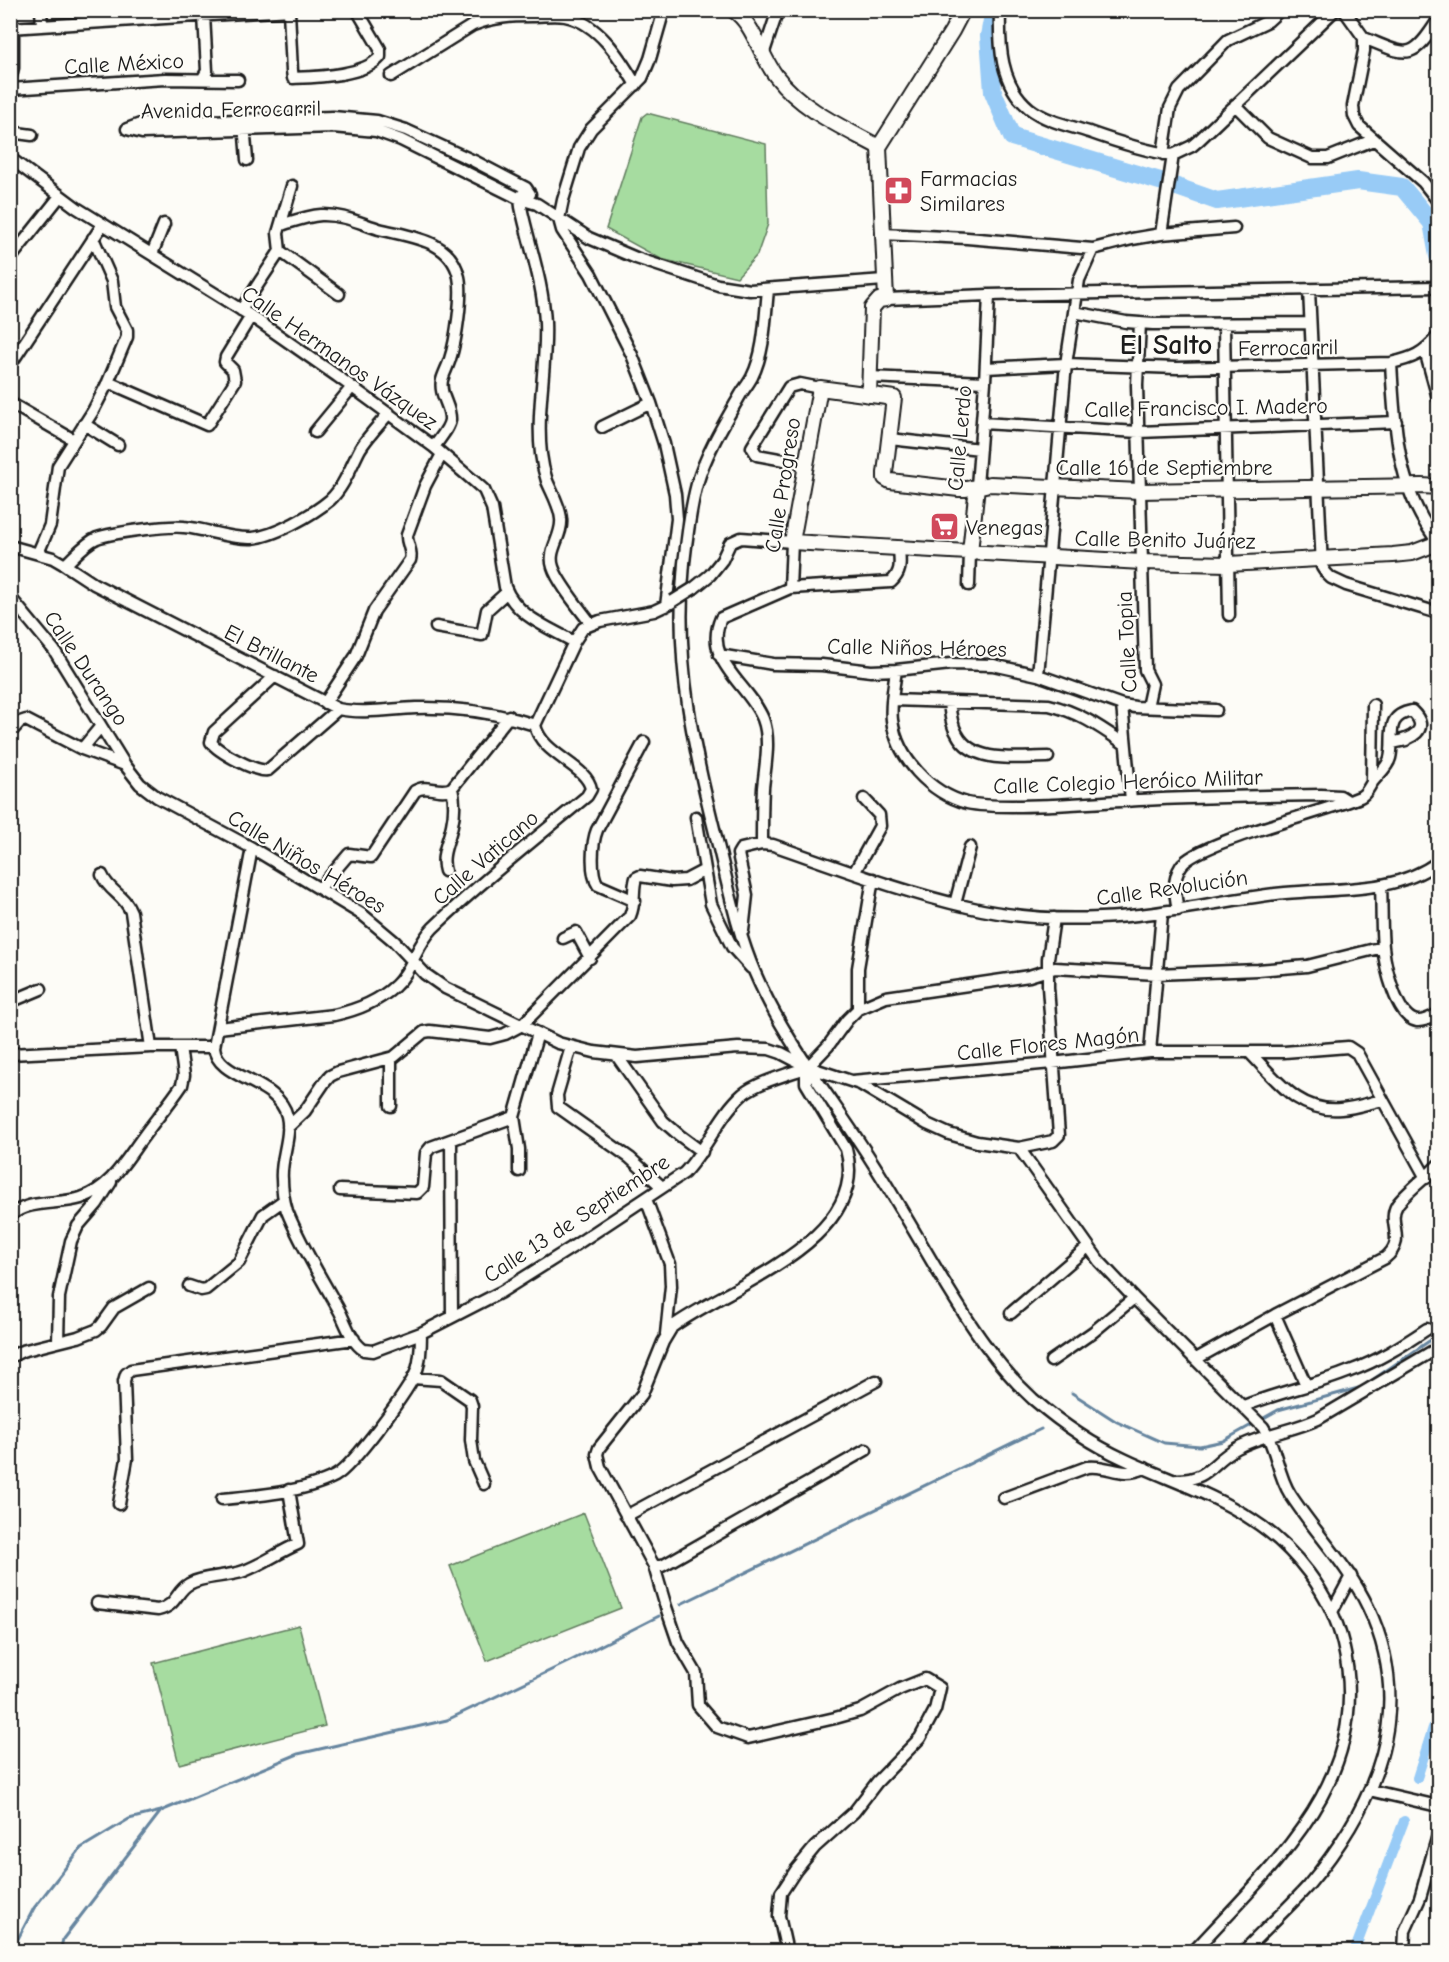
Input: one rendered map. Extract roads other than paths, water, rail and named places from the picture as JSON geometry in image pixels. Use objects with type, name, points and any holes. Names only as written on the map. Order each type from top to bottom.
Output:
[{"type":"street","points":[[41,10],[42,26]]},
{"type":"street","points":[[10,80],[13,68],[12,28],[174,14],[290,11],[293,78],[320,78],[341,74],[366,67],[380,57],[380,50],[357,10]]},
{"type":"street","points":[[664,10],[647,69],[636,85],[586,136],[575,159],[558,219],[562,230],[591,274],[632,355],[664,444],[675,494],[677,519],[669,604]]},
{"type":"street","points":[[733,10],[745,21],[775,75],[798,99],[825,118],[879,147]]},
{"type":"street","points":[[763,55],[778,10]]},
{"type":"street","points":[[886,299],[879,147],[963,10]]},
{"type":"street","points":[[1000,10],[1000,45],[1004,67],[1018,96],[1030,109],[1056,121],[1169,158],[1192,146],[1335,10]]},
{"type":"street","points":[[1161,234],[1169,158],[1170,108],[1179,90],[1228,40],[1268,21],[1280,10]]},
{"type":"street","points":[[1344,10],[1364,38],[1402,52],[1412,51],[1425,41],[1438,20]]},
{"type":"street","points":[[203,78],[207,71],[204,15]]},
{"type":"street","points":[[391,76],[457,34],[485,20],[517,16],[556,16],[567,17],[598,34],[620,58],[636,85]]},
{"type":"street","points":[[1364,38],[1364,51],[1353,106],[1354,116],[1359,126],[1423,182],[1438,201]]},
{"type":"street","name":"Calle México","points":[[10,89],[159,79],[238,80]]},
{"type":"street","points":[[1235,105],[1268,138],[1312,158],[1328,158],[1373,140]]},
{"type":"street","name":"Avenida Ferrocarril","points":[[244,125],[142,133],[127,129],[142,123],[244,125],[333,127],[361,124],[406,129],[526,188],[537,204]]},
{"type":"street","name":"Avenida Ferrocarril","points":[[361,124],[401,140],[520,199],[537,204],[589,238],[681,274],[718,285],[750,290],[884,280]]},
{"type":"street","points":[[244,125],[247,160]]},
{"type":"street","points":[[10,132],[32,135]]},
{"type":"street","name":"Calle Hermanos Vázquez","points":[[10,158],[60,196],[246,313],[352,387],[438,451],[484,490],[488,497],[507,592]]},
{"type":"street","points":[[108,382],[207,425],[235,381],[233,370],[225,362],[226,357],[246,313],[280,251],[278,239],[292,186]]},
{"type":"street","points":[[526,188],[520,199],[542,290],[545,322],[540,418],[542,456],[546,477],[561,512],[562,521],[561,532],[554,548],[552,567],[591,624],[583,628],[574,642],[535,725]]},
{"type":"street","points":[[10,259],[60,196]]},
{"type":"street","points":[[281,225],[321,215],[337,216],[426,240],[444,252],[455,264],[460,279],[460,298],[452,352],[441,389],[450,420],[406,535],[412,554],[374,611],[356,656],[325,703]]},
{"type":"street","points":[[10,365],[103,224]]},
{"type":"street","points":[[152,254],[164,224]]},
{"type":"street","points":[[882,234],[967,238],[1093,249],[1161,234],[1234,228]]},
{"type":"street","points":[[38,553],[47,535],[53,512],[58,466],[108,382],[125,345],[127,330],[115,307],[112,282],[93,238]]},
{"type":"street","points":[[1038,675],[1053,488],[1066,364],[1076,293],[1084,266],[1093,249]]},
{"type":"street","points":[[280,251],[339,294]]},
{"type":"street","points":[[869,395],[872,308],[879,300],[989,295],[1435,287]]},
{"type":"street","points":[[768,290],[762,344],[753,376],[720,432],[698,478],[688,523],[681,635],[684,684],[691,731],[742,937],[753,970],[808,1067],[869,1157],[984,1345],[1001,1366],[1030,1396],[1093,1443],[1239,1511],[1267,1530],[1300,1563],[1318,1586],[1333,1610],[1346,1655],[1351,1701],[1347,1730],[1330,1781],[1319,1803],[1293,1840],[1193,1952]]},
{"type":"street","points":[[1309,290],[1321,560],[1326,573],[1337,582],[1438,613]]},
{"type":"street","name":"Calle Lerdo","points":[[969,585],[986,368],[989,295]]},
{"type":"street","points":[[1074,312],[1140,323],[1310,322]]},
{"type":"street","name":"Calle Topia","points":[[1140,323],[1137,367],[1145,670],[1152,684],[1147,707]]},
{"type":"street","points":[[1224,324],[1228,615]]},
{"type":"street","name":"Ferrocarril","points":[[986,368],[1066,364],[1225,368],[1390,363],[1417,356],[1425,351],[1438,336]]},
{"type":"street","points":[[1438,359],[1431,352],[1425,351],[1438,398]]},
{"type":"street","points":[[1390,363],[1395,422],[1404,469],[1420,515],[1438,543]]},
{"type":"street","points":[[869,377],[985,382]]},
{"type":"street","points":[[896,378],[890,439],[980,449]]},
{"type":"street","points":[[806,464],[757,455],[752,447],[789,387],[794,384],[894,398]]},
{"type":"street","points":[[315,432],[352,387]]},
{"type":"street","name":"Calle Progreso","points":[[790,588],[792,542],[820,388]]},
{"type":"street","points":[[10,403],[74,440]]},
{"type":"street","points":[[602,427],[651,404]]},
{"type":"street","points":[[65,565],[88,544],[107,536],[171,527],[184,527],[240,537],[259,537],[270,534],[304,517],[336,494],[362,446],[389,413]]},
{"type":"street","name":"Calle Francisco I. Madero","points":[[982,423],[1139,432],[1395,422]]},
{"type":"street","points":[[84,424],[118,445]]},
{"type":"street","name":"Calle 16 de Septiembre","points":[[890,439],[885,478],[890,481],[959,489],[990,484],[1140,491],[1438,487]]},
{"type":"street","name":"Calle Benito Juárez","points":[[591,624],[654,611],[669,604],[710,575],[722,560],[730,543],[741,538],[1048,557],[1228,564],[1412,553],[1438,543]]},
{"type":"street","name":"El Brillante","points":[[10,546],[38,553],[65,565],[94,584],[338,709],[359,711],[434,708],[509,716],[535,725]]},
{"type":"street","points":[[742,937],[747,895],[738,854],[741,849],[762,844],[766,730],[762,717],[719,655],[716,633],[721,618],[790,588],[891,582],[898,576],[900,569],[899,549]]},
{"type":"street","points":[[436,627],[482,635],[487,610],[507,592],[519,609],[574,642]]},
{"type":"street","name":"Calle Durango","points":[[10,597],[54,650],[125,765]]},
{"type":"street","name":"Calle Niños Héroes","points":[[719,655],[773,664],[822,665],[871,671],[969,664],[1008,667],[1038,675],[1122,705],[1216,710]]},
{"type":"street","name":"Calle Colegio Heróico Militar","points":[[896,670],[892,717],[900,749],[910,764],[925,779],[955,799],[977,805],[999,806],[1321,795],[1340,796],[1348,801]]},
{"type":"street","points":[[275,676],[214,732],[211,742],[216,748],[264,772],[272,768],[338,709]]},
{"type":"street","points":[[892,700],[1037,704],[1062,708],[1086,718],[1125,744]]},
{"type":"street","points":[[949,702],[957,734],[972,750],[991,756],[1048,757]]},
{"type":"street","points":[[1122,705],[1131,800]]},
{"type":"street","points":[[1372,783],[1373,705]]},
{"type":"street","points":[[1178,910],[1174,887],[1176,877],[1185,860],[1214,845],[1362,796],[1387,765],[1392,743],[1390,731],[1394,721],[1402,712],[1412,711],[1426,725],[1406,740],[1392,743]]},
{"type":"street","points":[[320,888],[349,854],[371,857],[415,791],[423,788],[441,791],[452,788],[509,716]]},
{"type":"street","points":[[10,733],[20,722],[26,720],[82,749],[125,765]]},
{"type":"street","name":"Calle Vaticano","points":[[218,1028],[334,1016],[351,1012],[374,1001],[395,986],[432,929],[496,871],[587,796],[591,789],[587,778],[539,738],[535,725]]},
{"type":"street","points":[[82,749],[101,726]]},
{"type":"street","points":[[635,901],[602,888],[595,881],[594,842],[597,830],[644,742]]},
{"type":"street","name":"Calle Niños Héroes","points":[[125,765],[140,784],[157,797],[252,848],[363,915],[380,927],[425,974],[445,988],[571,1047],[617,1056],[652,1056],[756,1047],[781,1053],[808,1067],[851,1081],[949,1134],[977,1142],[1019,1148],[1053,1141],[1059,1135],[1052,1063]]},
{"type":"street","points":[[445,871],[444,849],[452,827],[455,804],[452,788]]},
{"type":"street","points":[[854,873],[880,826],[879,815],[864,799]]},
{"type":"street","points":[[696,817],[711,904],[732,947],[753,970]]},
{"type":"street","name":"Calle Revolución","points":[[762,844],[773,845],[955,904],[1006,914],[1054,918],[1100,918],[1162,913],[1260,895],[1381,885],[1417,875],[1438,862]]},
{"type":"street","points":[[955,904],[970,847]]},
{"type":"street","points":[[119,1504],[127,1459],[124,1381],[126,1374],[131,1370],[354,1339],[292,1222],[284,1200],[281,1178],[288,1127],[283,1106],[268,1090],[225,1066],[215,1054],[214,1047],[252,848]]},
{"type":"street","points":[[288,1127],[305,1111],[330,1076],[391,1058],[424,1032],[490,1038],[505,1034],[522,1025],[630,916],[635,901],[634,884],[638,877],[672,881],[686,880],[705,870]]},
{"type":"street","points":[[102,875],[110,888],[123,897],[130,912],[151,1047]]},
{"type":"street","points":[[858,1009],[858,968],[873,879]]},
{"type":"street","points":[[1381,885],[1383,947],[1394,991],[1401,1008],[1410,1019],[1418,1021],[1438,1014]]},
{"type":"street","points":[[1150,1052],[1162,913]]},
{"type":"street","points":[[1052,1063],[1047,971],[1054,918]]},
{"type":"street","points":[[563,938],[576,932],[590,958]]},
{"type":"street","points":[[666,1334],[678,1322],[793,1255],[829,1221],[841,1204],[849,1168],[846,1149],[806,1083],[806,1073],[808,1067],[858,1009],[894,995],[1029,976],[1064,968],[1156,974],[1258,970],[1307,966],[1383,947]]},
{"type":"street","points":[[10,1002],[41,989]]},
{"type":"street","points":[[519,1171],[519,1149],[514,1118],[538,1033]]},
{"type":"street","points":[[10,1054],[151,1047],[214,1047]]},
{"type":"street","points":[[58,1342],[59,1297],[72,1241],[78,1226],[97,1204],[112,1179],[182,1085],[184,1075],[180,1047]]},
{"type":"street","points":[[571,1047],[556,1095],[558,1107],[630,1158],[662,1188]]},
{"type":"street","name":"Calle Flores Magón","points":[[851,1081],[1150,1052],[1284,1052],[1348,1047],[1357,1053],[1383,1100]]},
{"type":"street","points":[[1249,1052],[1293,1097],[1318,1108],[1339,1109],[1383,1100],[1426,1178]]},
{"type":"street","points":[[617,1056],[663,1121],[702,1152]]},
{"type":"street","points":[[391,1058],[391,1106]]},
{"type":"street","name":"Calle 13 de Septiembre","points":[[354,1339],[360,1348],[369,1352],[421,1333],[519,1281],[684,1173],[744,1093],[808,1067]]},
{"type":"street","points":[[340,1190],[417,1193],[423,1187],[426,1153],[431,1147],[514,1118]]},
{"type":"street","points":[[451,1140],[452,1317]]},
{"type":"street","points":[[1019,1148],[1106,1270],[1248,1410],[1266,1431],[1285,1485],[1351,1576],[1377,1630],[1389,1675],[1390,1713],[1382,1757],[1369,1790],[1348,1828],[1306,1888],[1243,1952]]},
{"type":"street","points":[[1196,1359],[1385,1258],[1396,1242],[1394,1216],[1398,1204],[1438,1165]]},
{"type":"street","points":[[10,1216],[26,1207],[84,1197],[112,1179]]},
{"type":"street","points":[[646,1199],[670,1264],[671,1286],[666,1334],[642,1394],[602,1443],[597,1454],[600,1467],[654,1566],[678,1642],[696,1673],[698,1705],[717,1727],[748,1738],[860,1711],[900,1689],[925,1679],[940,1688],[935,1710],[920,1738],[877,1782],[854,1812],[809,1855],[781,1893],[779,1916],[787,1952]]},
{"type":"street","points":[[189,1286],[201,1290],[206,1289],[239,1262],[263,1215],[284,1200]]},
{"type":"street","points":[[1011,1313],[1088,1247]]},
{"type":"street","points":[[10,1357],[22,1351],[78,1337],[96,1330],[102,1326],[114,1308],[149,1288]]},
{"type":"street","points":[[1051,1361],[1134,1298]]},
{"type":"street","points":[[1275,1315],[1306,1385]]},
{"type":"street","points":[[1248,1410],[1263,1399],[1365,1365],[1427,1329]]},
{"type":"street","points":[[222,1498],[263,1495],[289,1490],[325,1480],[341,1472],[387,1416],[413,1378],[420,1355],[421,1333]]},
{"type":"street","points":[[1173,1480],[1194,1479],[1202,1476],[1221,1458],[1266,1431],[1304,1426],[1438,1348]]},
{"type":"street","points":[[413,1378],[441,1380],[470,1400],[474,1461],[484,1484]]},
{"type":"street","points":[[626,1516],[876,1381]]},
{"type":"street","points":[[654,1566],[662,1566],[866,1450]]},
{"type":"street","points":[[1004,1498],[1087,1467],[1100,1466],[1128,1474],[1145,1468]]},
{"type":"street","points":[[97,1603],[165,1609],[188,1584],[243,1572],[298,1544],[289,1490]]},
{"type":"street","points":[[1333,1610],[1351,1576]]},
{"type":"street","points":[[1369,1790],[1438,1806]]},
{"type":"street","points":[[1404,1952],[1405,1931],[1420,1898],[1438,1835]]},
{"type":"waterway","points":[[994,10],[989,36],[993,92],[1012,137],[1160,181],[1217,201],[1358,181],[1402,187],[1432,223],[1438,256]]},
{"type":"waterway","points":[[1072,1393],[1117,1422],[1164,1443],[1200,1446],[1223,1441],[1278,1410],[1362,1387],[1438,1335]]},
{"type":"waterway","points":[[681,1604],[1041,1429]]},
{"type":"waterway","points":[[60,1952],[63,1939],[161,1811],[298,1754],[447,1720],[659,1616]]},
{"type":"waterway","points":[[1417,1778],[1438,1712]]},
{"type":"waterway","points":[[11,1952],[34,1908],[81,1848],[129,1819],[161,1811]]},
{"type":"waterway","points":[[1354,1952],[1404,1821]]},
{"type":"place","name":"Farmacias Similares","points":[[899,191]]},
{"type":"place","name":"Venegas","points":[[945,527]]},
{"type":"district","name":"El Salto","points":[[1166,344]]}]
